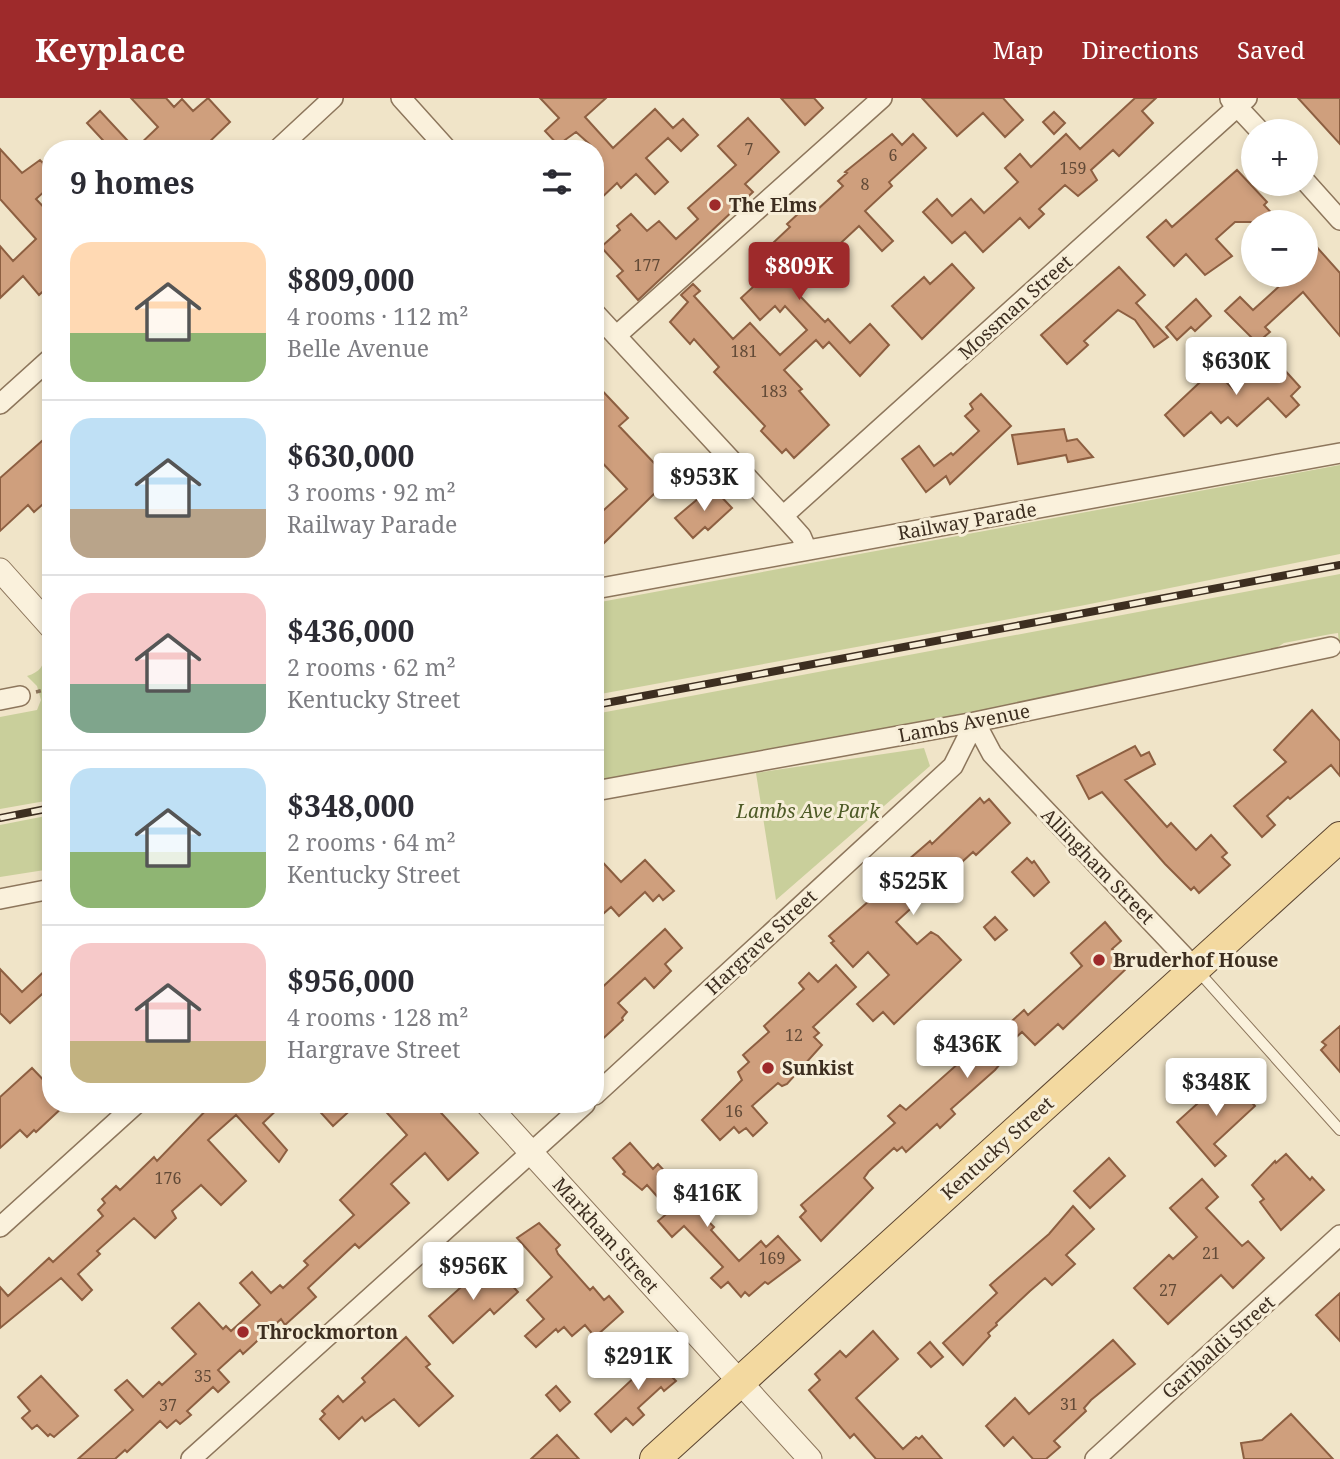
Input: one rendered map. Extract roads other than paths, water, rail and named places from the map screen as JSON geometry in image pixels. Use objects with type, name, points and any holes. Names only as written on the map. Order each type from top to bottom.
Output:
[{"type":"main road","name":"Kentucky Street","points":[[655,1459],[1340,837]]},
{"type":"street","points":[[288,140],[332,98]]},
{"type":"street","points":[[401,98],[439,140]]},
{"type":"street","points":[[616,336],[882,98]]},
{"type":"street","points":[[1238,101],[1251,119]]},
{"type":"street","name":"Mossman Street","points":[[783,516],[1238,101]]},
{"type":"street","points":[[1318,195],[1340,220]]},
{"type":"street","points":[[604,323],[801,536],[807,550]]},
{"type":"street","points":[[0,404],[42,366]]},
{"type":"street","name":"Railway Parade","points":[[604,587],[1340,453]]},
{"type":"street","points":[[0,570],[42,617]]},
{"type":"street","name":"Lambs Avenue","points":[[604,789],[975,722],[1331,647]]},
{"type":"street","points":[[0,700],[28,694]]},
{"type":"street","name":"Allingham Street","points":[[975,722],[992,754],[1195,968]]},
{"type":"street","name":"Hargrave Street","points":[[604,1087],[953,766],[975,722]]},
{"type":"street","points":[[0,899],[42,891]]},
{"type":"street","points":[[0,1227],[126,1113]]},
{"type":"street","name":"Markham Street","points":[[495,1113],[810,1459]]},
{"type":"street","points":[[191,1459],[574,1113]]},
{"type":"street","name":"Garibaldi Street","points":[[1095,1459],[1340,1235]]},
{"type":"lane","name":"Allingham Street","points":[[1195,968],[1340,1130]]},
{"type":"railway","points":[[604,703],[1340,565]]},
{"type":"railway","points":[[0,818],[42,810]]},
{"type":"place","name":"The Elms","points":[[715,205]]},
{"type":"place","name":"Bruderhof House","points":[[1099,960]]},
{"type":"place","name":"Sunkist","points":[[768,1068]]},
{"type":"place","name":"Throckmorton","points":[[243,1332]]},
{"type":"park label","name":"Lambs Ave Park","points":[[808,811]]}]
